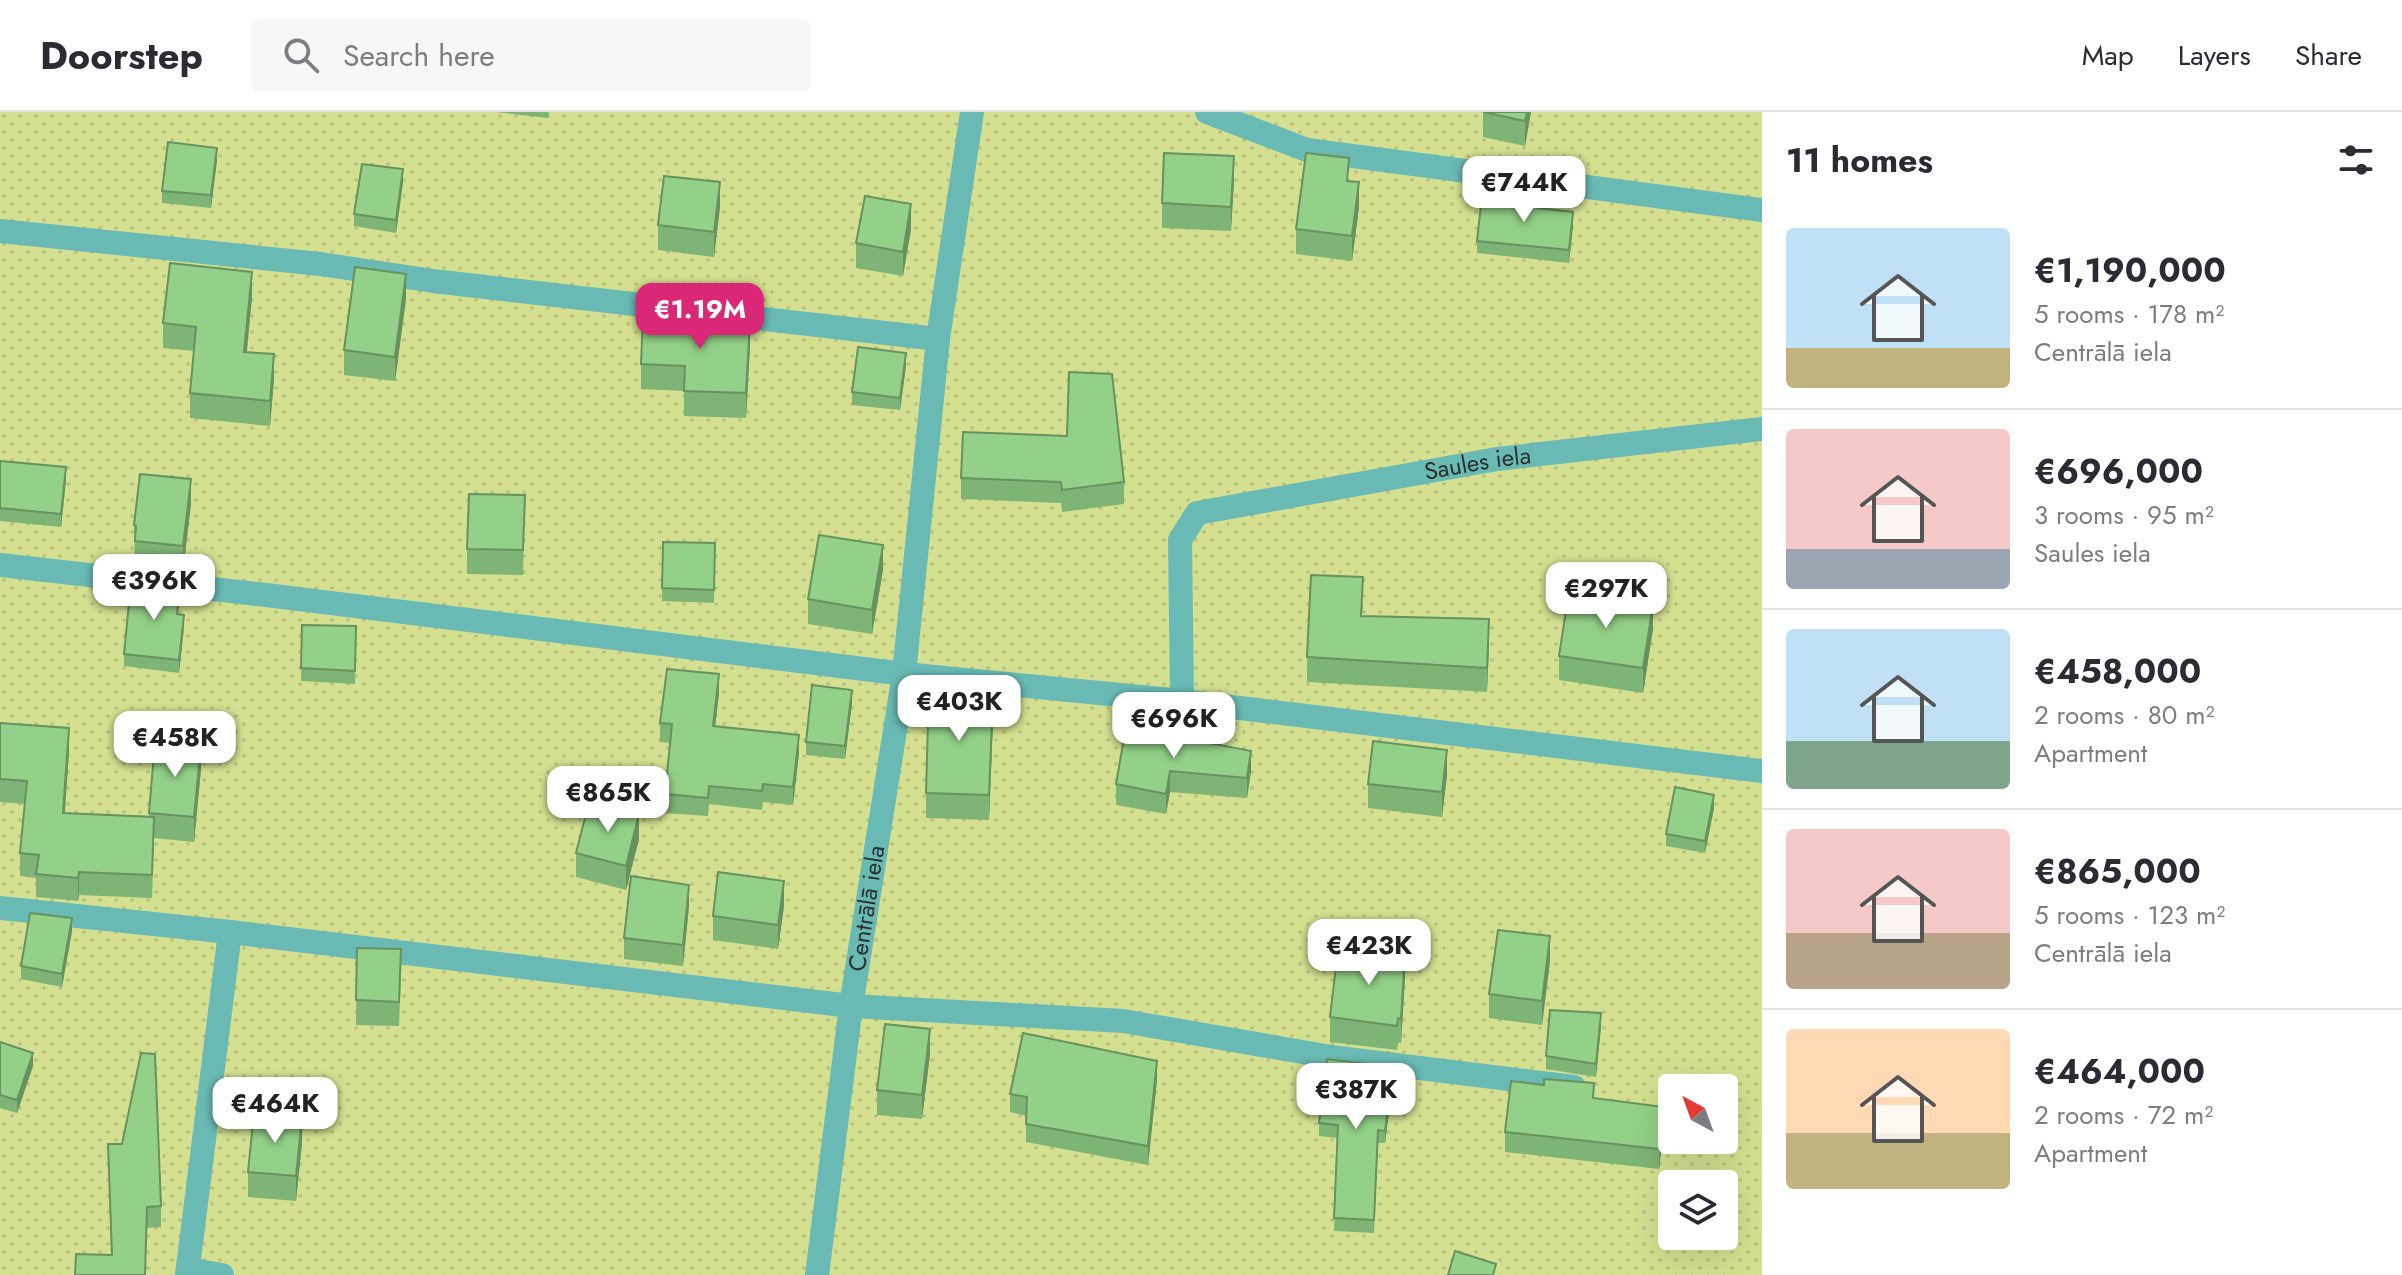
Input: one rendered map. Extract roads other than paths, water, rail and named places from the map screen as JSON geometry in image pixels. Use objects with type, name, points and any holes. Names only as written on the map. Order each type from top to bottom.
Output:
[{"type":"street","name":"Centrālā iela","points":[[817,1275],[851,1006],[904,674],[938,339],[972,112]]},
{"type":"street","points":[[1207,112],[1307,150],[1762,210]]},
{"type":"street","points":[[0,231],[320,264],[433,281],[938,339]]},
{"type":"street","name":"Saules iela","points":[[1182,701],[1180,540],[1197,513],[1497,459],[1762,429]]},
{"type":"street","points":[[0,565],[282,596],[904,674],[1182,701],[1762,771]]},
{"type":"street","points":[[0,908],[230,932],[851,1006],[1123,1021],[1331,1057],[1588,1089]]},
{"type":"street","points":[[222,1275],[188,1272],[230,932]]}]
